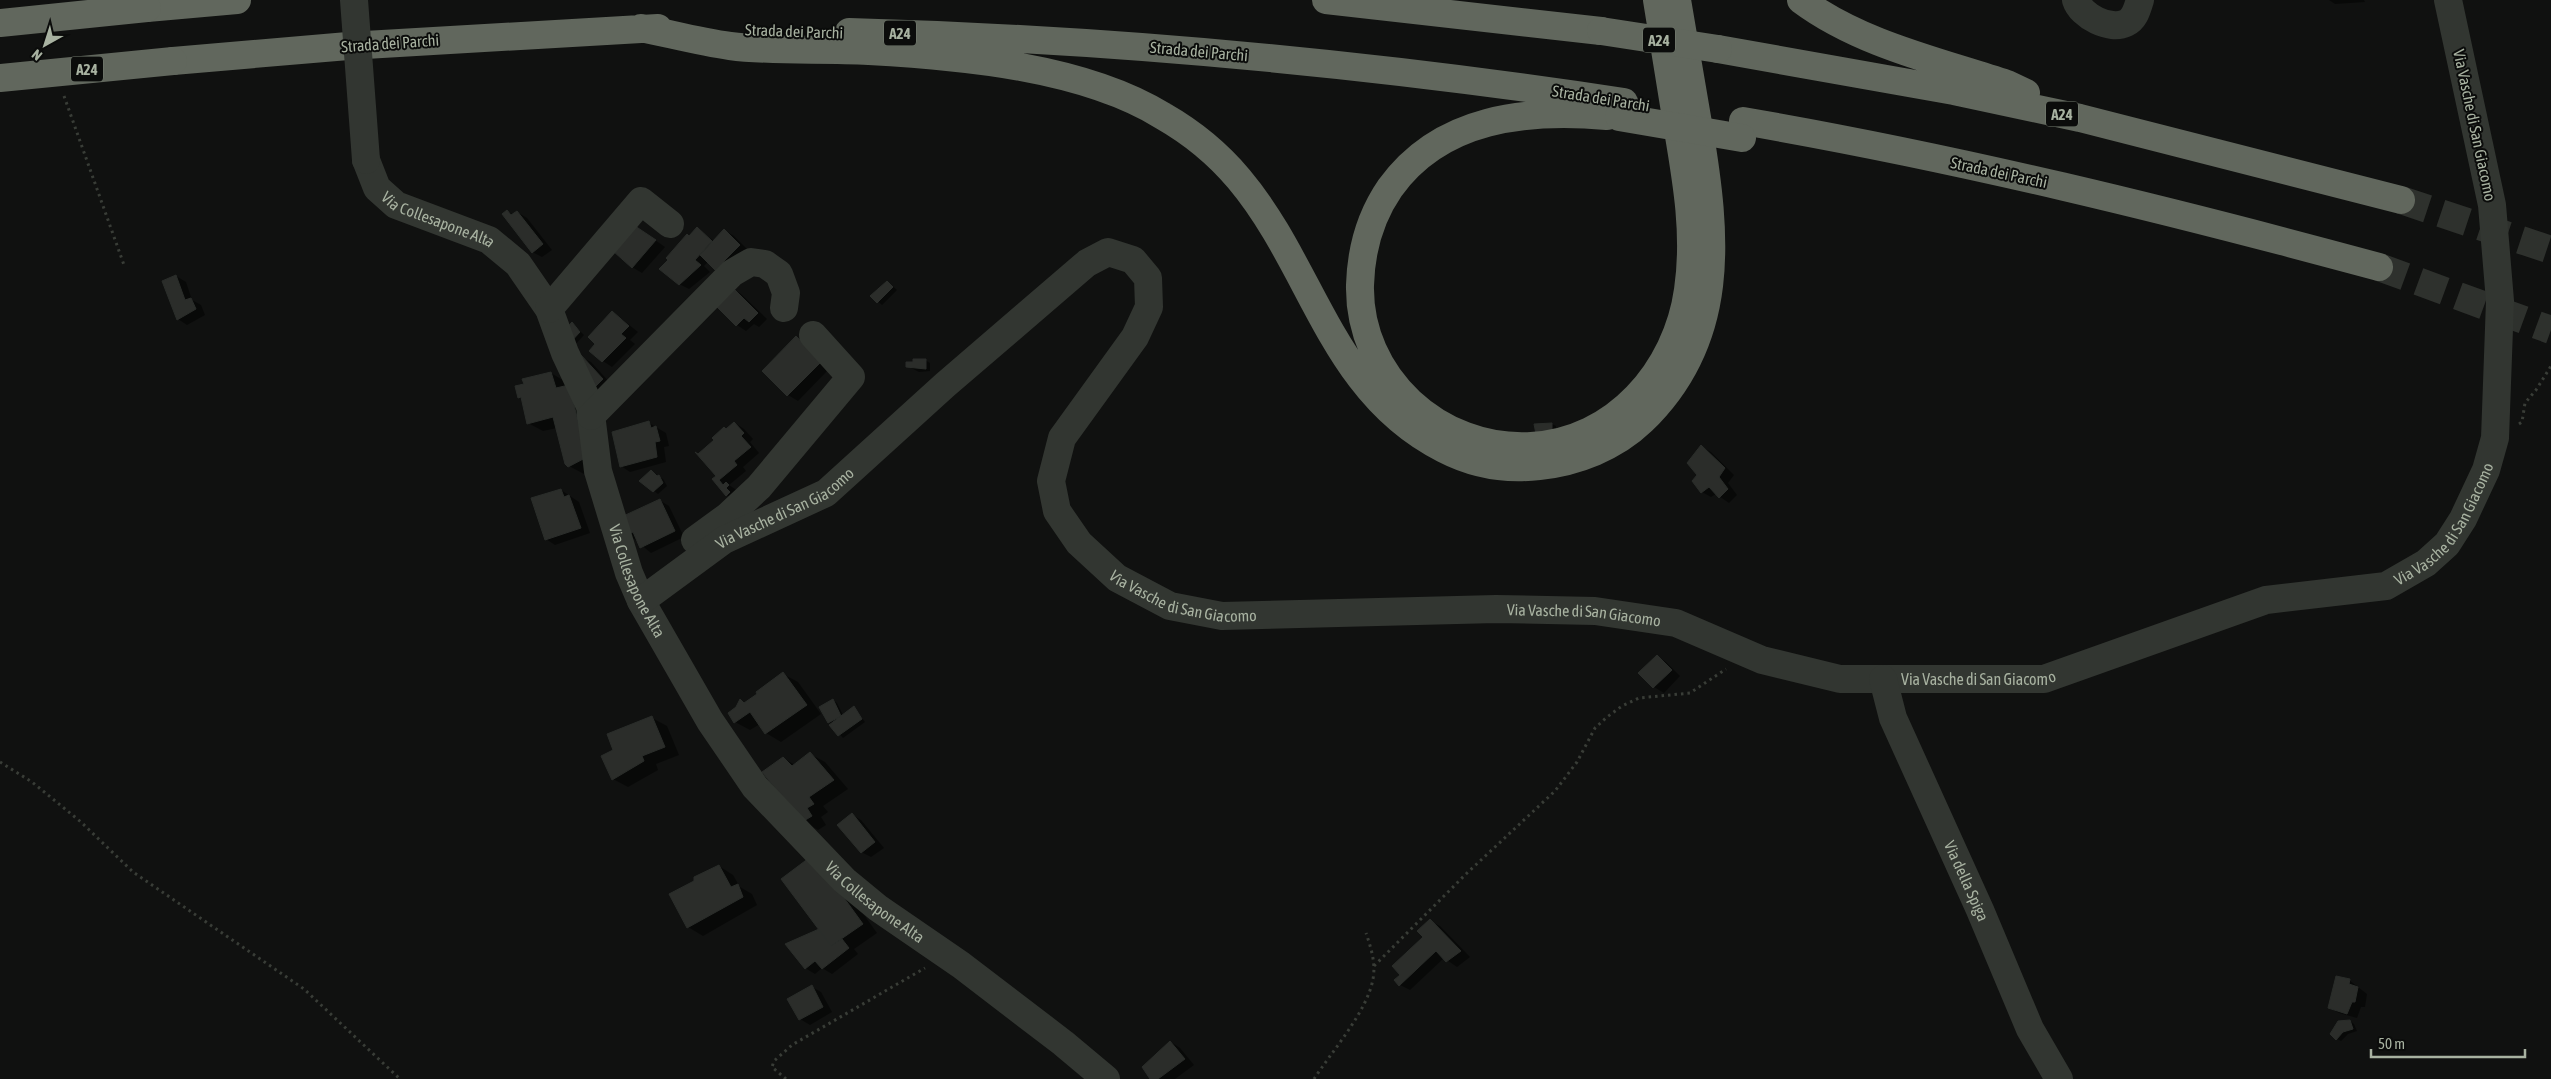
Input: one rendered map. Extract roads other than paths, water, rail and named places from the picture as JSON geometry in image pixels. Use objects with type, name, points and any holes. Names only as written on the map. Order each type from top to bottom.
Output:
[{"type":"highway","points":[[0,23],[236,0]]},
{"type":"highway","name":"A24","points":[[1326,0],[1601,31],[1718,49],[1954,91],[2080,118],[2400,200]]},
{"type":"highway","points":[[1622,109],[1504,118],[1474,127],[1432,146],[1404,170],[1381,201],[1368,229],[1360,263],[1360,300],[1366,337],[1380,366],[1398,392],[1425,416],[1456,432],[1494,443],[1531,446],[1566,439],[1596,428],[1626,408],[1650,383],[1667,355],[1680,324],[1688,291],[1691,228],[1685,172],[1657,0]]},
{"type":"highway","points":[[641,28],[732,46],[870,51],[952,58],[1017,68],[1072,78],[1119,94],[1162,115],[1207,147],[1239,180],[1289,256],[1345,359],[1372,394],[1399,421],[1427,441],[1458,457],[1488,465],[1520,468],[1577,458],[1607,446],[1634,428],[1657,407],[1682,374],[1700,335],[1710,294],[1713,249],[1711,207],[1677,0]]},
{"type":"highway","points":[[1801,0],[1821,15],[1879,41],[2007,84],[2080,118]]},
{"type":"highway","name":"Strada dei Parchi","points":[[0,78],[348,46],[641,28],[980,36],[1118,44],[1349,64],[1474,79],[1622,109],[1742,129],[1849,140],[2198,218],[2379,267]]},
{"type":"street","name":"Via Collesapone Alta","points":[[354,0],[366,160],[377,188],[396,205],[449,227],[489,240],[518,264],[549,309],[565,353],[591,411],[598,471],[638,594],[710,721],[755,787],[844,880],[878,908],[947,955],[1063,1043],[1106,1079]]},
{"type":"street","points":[[2076,0],[2078,5],[2095,20],[2112,25],[2126,24],[2136,14],[2140,0]]},
{"type":"street","name":"Via Vasche di San Giacomo","points":[[638,594],[724,540],[826,493],[945,385],[1087,263],[1108,252],[1133,260],[1148,278],[1149,307],[1135,336],[1062,438],[1051,481],[1057,511],[1079,543],[1117,578],[1170,606],[1222,616],[1486,609],[1595,611],[1676,623],[1762,660],[1840,679],[2044,679],[2266,600],[2386,586],[2426,563],[2447,544],[2463,519],[2486,470],[2495,438],[2500,301],[2492,206],[2448,0]]},
{"type":"street","points":[[549,309],[641,201],[670,224]]},
{"type":"street","points":[[591,411],[732,273],[751,262],[765,264],[779,274],[786,293],[784,308]]},
{"type":"street","points":[[591,411],[708,280]]},
{"type":"street","points":[[638,594],[759,487],[851,378],[813,335]]},
{"type":"street","name":"Via della Spiga","points":[[1883,679],[1896,727],[1980,910],[2030,1028],[2059,1079]]},
{"type":"tunnel","points":[[2401,200],[2551,250]]},
{"type":"tunnel","points":[[2379,267],[2551,330]]}]
